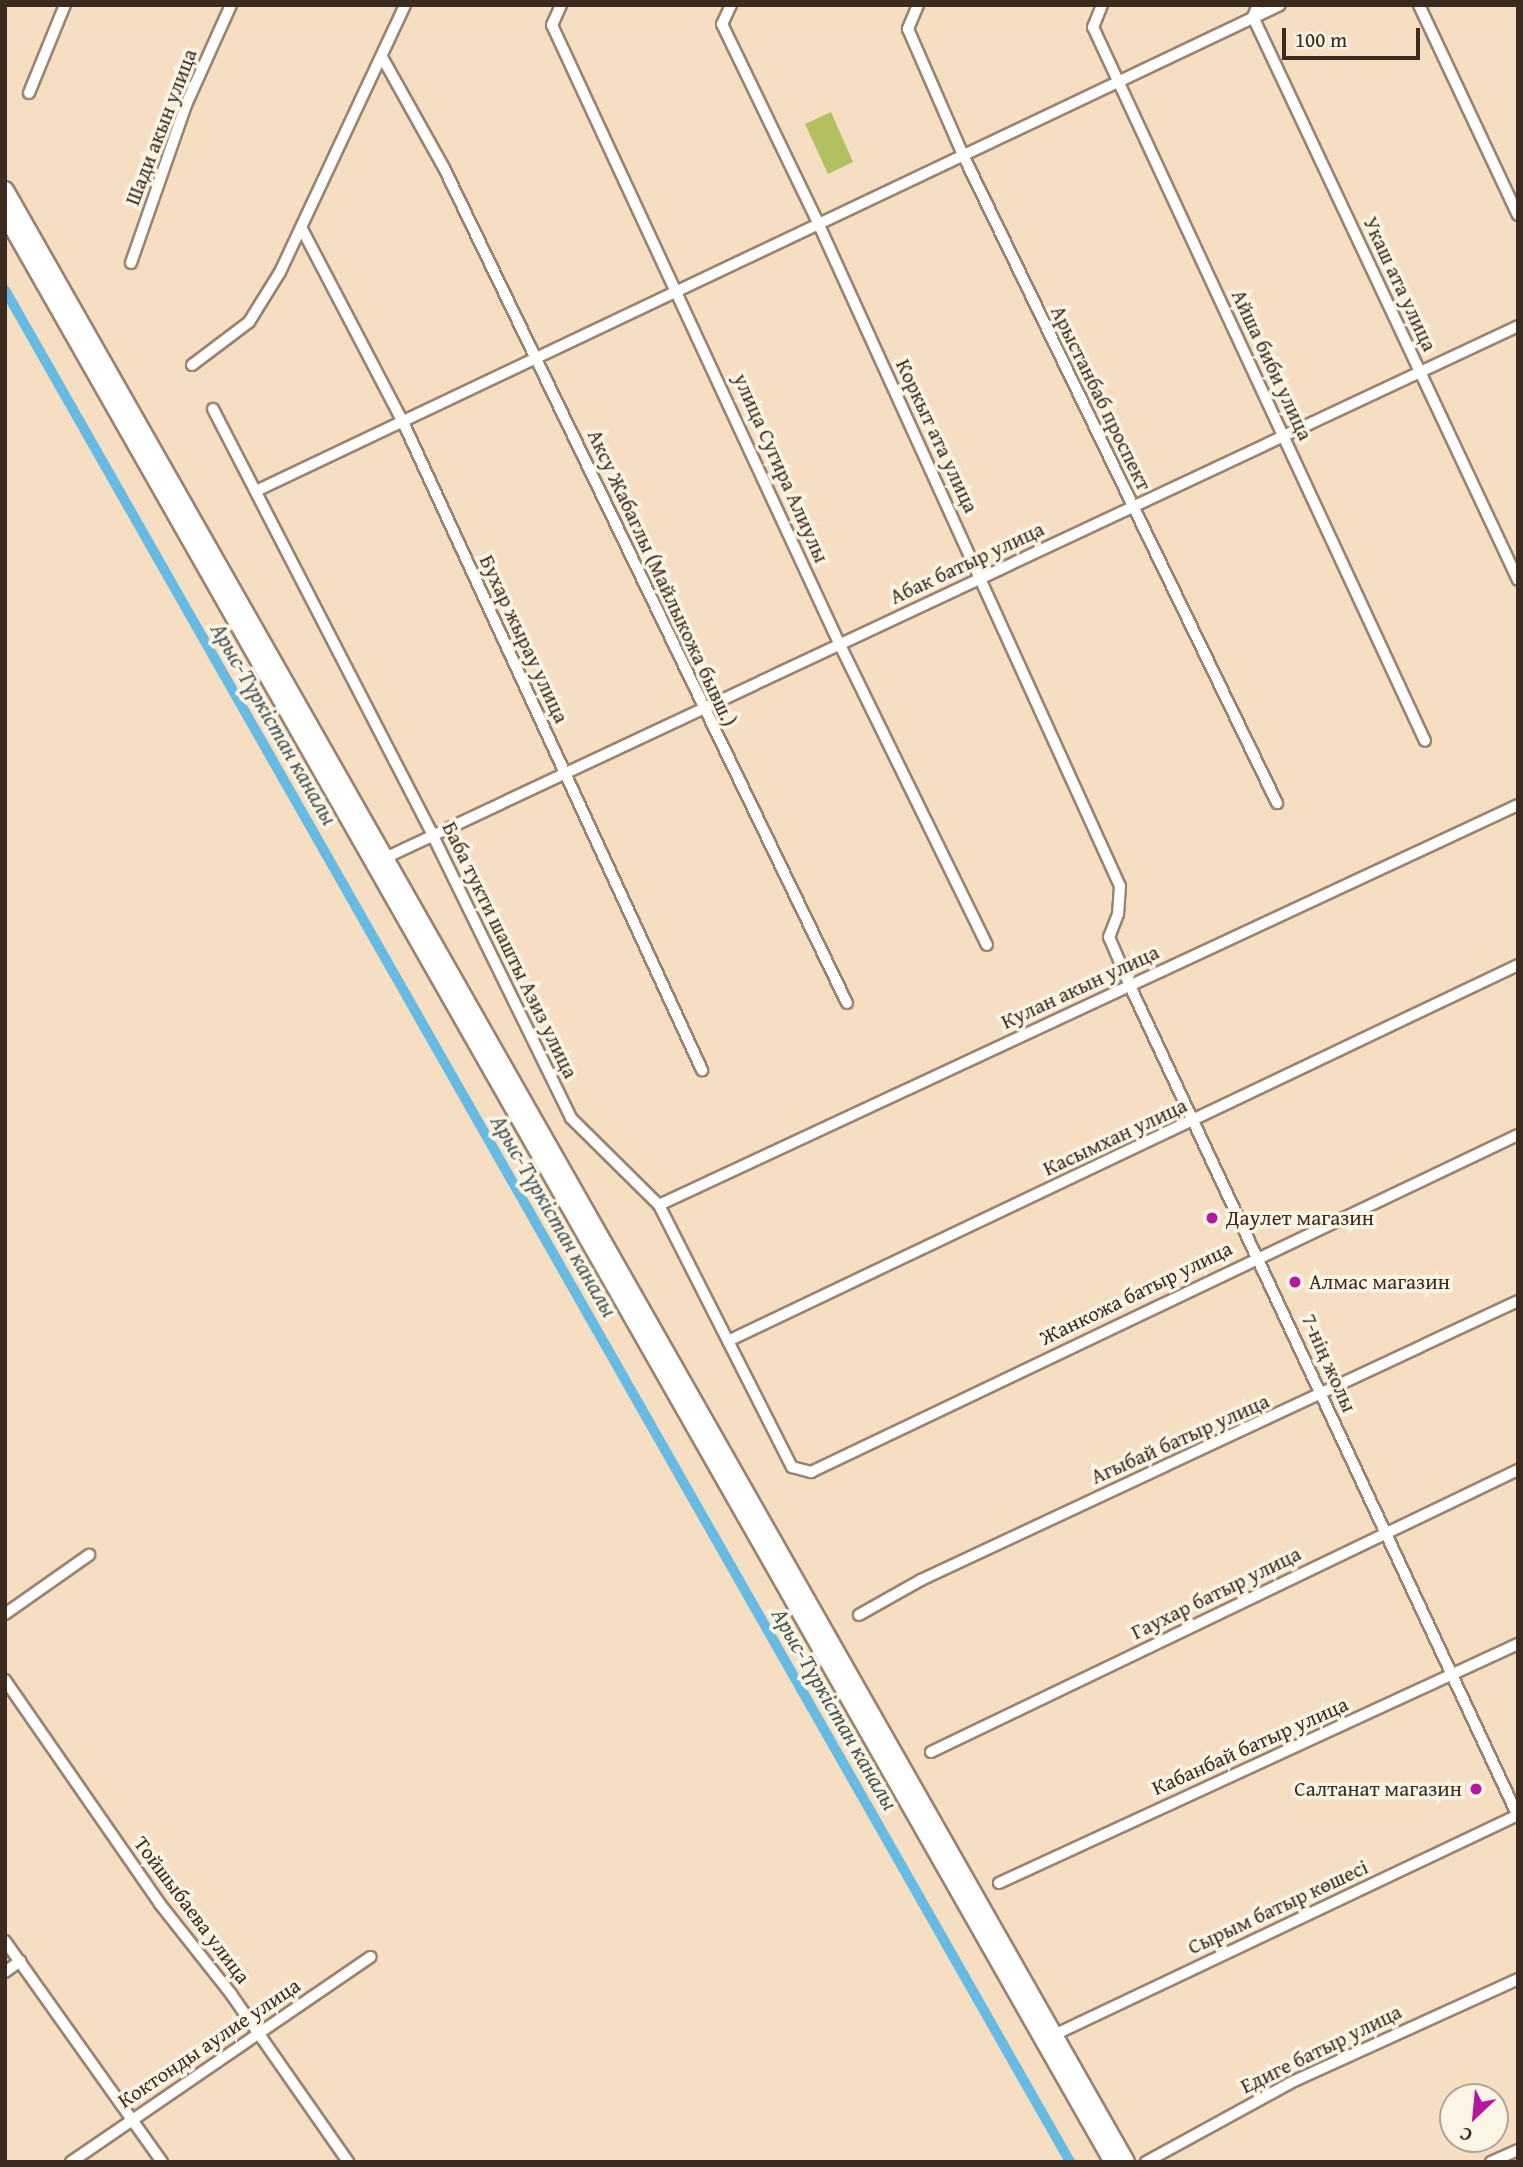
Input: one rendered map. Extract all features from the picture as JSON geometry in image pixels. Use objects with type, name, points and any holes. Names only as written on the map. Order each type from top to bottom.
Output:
[{"type":"highway","points":[[5,190],[1126,2162]]},
{"type":"highway","points":[[5,214],[1112,2162]]},
{"type":"street","points":[[29,93],[65,5]]},
{"type":"street","name":"Шади акын улица","points":[[131,263],[186,105],[231,5]]},
{"type":"street","points":[[192,365],[249,322],[302,229],[405,5]]},
{"type":"street","name":"улица Сугира Алиулы","points":[[561,5],[552,25],[680,293],[839,643],[987,945]]},
{"type":"street","name":"Коркыт ата улица","points":[[731,5],[722,24],[819,225],[1120,886]]},
{"type":"street","name":"Арыстанбаб проспект","points":[[918,5],[908,29],[964,157],[1277,803]]},
{"type":"street","name":"Айша биби улица","points":[[1102,5],[1093,27],[1117,82],[1425,741]]},
{"type":"street","points":[[1253,17],[1258,5]]},
{"type":"street","points":[[256,491],[680,293],[1280,5]]},
{"type":"street","points":[[1419,5],[1518,215]]},
{"type":"street","name":"Укаш ата улица","points":[[1253,17],[1518,580]]},
{"type":"street","name":"Аксу Жабаглы (Майлыкожа бывш.)","points":[[382,57],[444,167],[847,1003]]},
{"type":"street","name":"Бухар жырау улица","points":[[302,229],[403,422],[702,1070]]},
{"type":"street","name":"Абак батыр улица","points":[[385,858],[702,706],[1133,509],[1518,326]]},
{"type":"street","name":"Баба тукти шашты Азиз улица","points":[[213,409],[433,836],[571,1118],[659,1205],[786,1460],[799,1471],[811,1472]]},
{"type":"street","name":"Кулан акын улица","points":[[659,1205],[1518,805]]},
{"type":"street","name":"7-нің жолы","points":[[1120,886],[1118,914],[1110,937],[1130,986],[1259,1256],[1385,1535],[1518,1815]]},
{"type":"street","name":"Касымхан улица","points":[[728,1341],[1518,965]]},
{"type":"street","name":"Жанкожа батыр улица","points":[[811,1472],[1259,1256],[1518,1135]]},
{"type":"street","name":"Агыбай батыр улица","points":[[859,1615],[920,1580],[1518,1301]]},
{"type":"street","name":"Гаухар батыр улица","points":[[930,1752],[1518,1471]]},
{"type":"street","points":[[5,1614],[89,1555]]},
{"type":"street","name":"Кабанбай батыр улица","points":[[999,1883],[1518,1644]]},
{"type":"street","name":"Тойшыбаева улица","points":[[5,1680],[348,2162]]},
{"type":"street","name":"Сырым батыр көшесі","points":[[1054,2035],[1518,1815]]},
{"type":"street","points":[[5,1941],[162,2162]]},
{"type":"street","name":"Коктонды аулие улица","points":[[71,2162],[370,1957]]},
{"type":"street","points":[[5,1972],[20,1961]]},
{"type":"street","name":"Едиге батыр улица","points":[[1146,2162],[1290,2083],[1518,1979]]},
{"type":"street","points":[[1491,2162],[1518,2150]]},
{"type":"green space","points":[[831,112],[853,162],[828,174],[805,124]]},
{"type":"waterway","name":"Арыс-Түркістан каналы","points":[[5,290],[1070,2162]]},
{"type":"place","name":"Даулет магазин","points":[[1212,1218]]},
{"type":"place","name":"Алмас магазин","points":[[1295,1282]]},
{"type":"place","name":"Салтанат магазин","points":[[1476,1789]]}]
